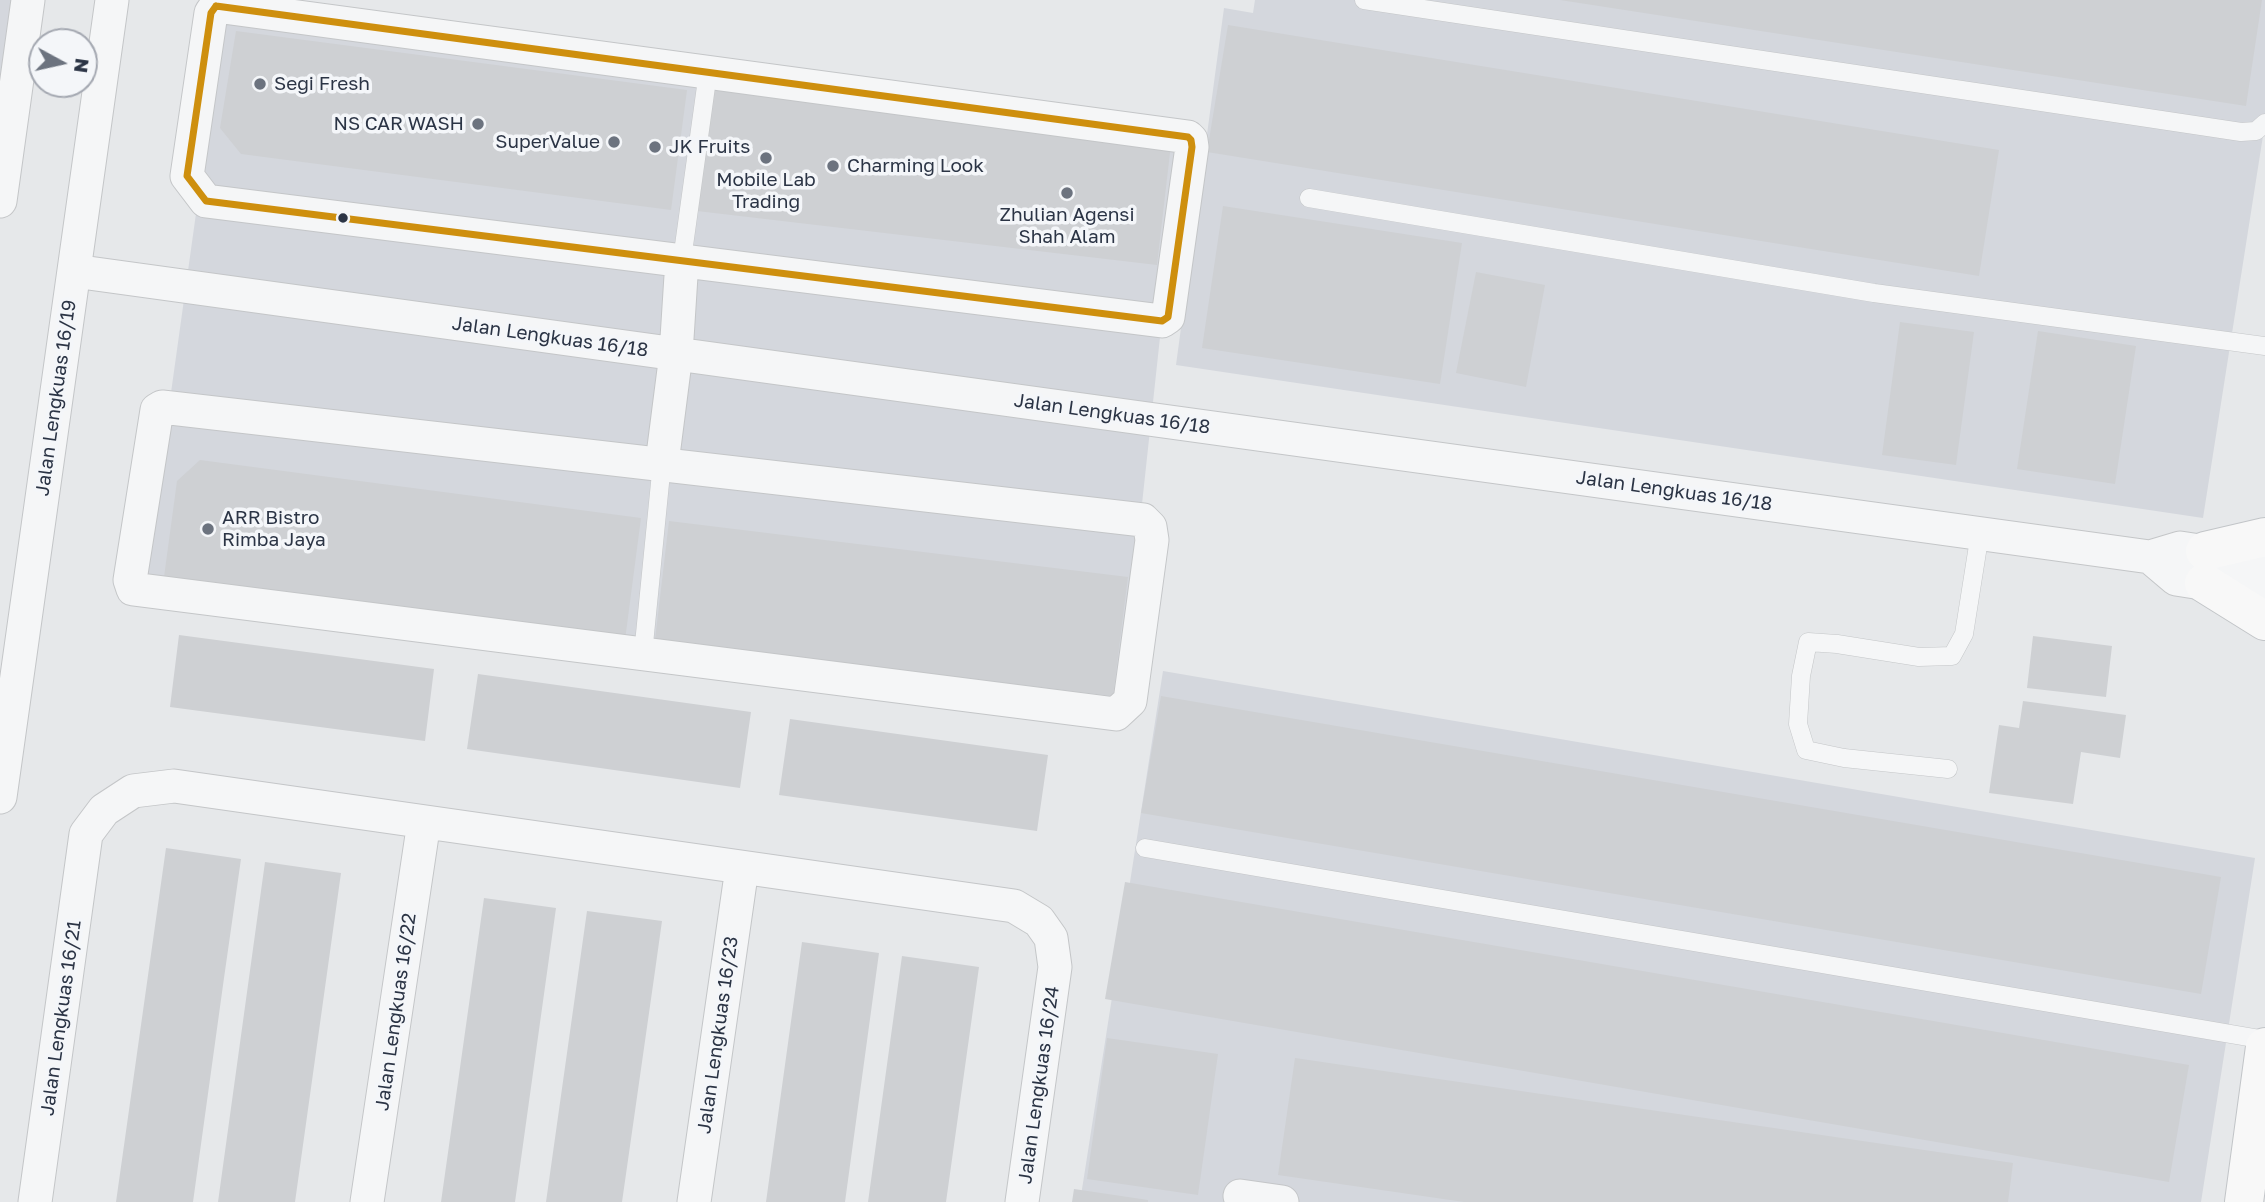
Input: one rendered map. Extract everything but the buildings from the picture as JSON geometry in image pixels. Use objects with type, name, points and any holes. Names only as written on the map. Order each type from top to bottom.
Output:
[{"type":"main road","points":[[2265,537],[2204,567],[2265,621]]},
{"type":"main road","points":[[2244,1202],[2265,1047]]},
{"type":"street","points":[[0,201],[28,0]]},
{"type":"street","name":"Jalan Lengkuas 16/19","points":[[0,797],[112,0]]},
{"type":"street","points":[[216,6],[1188,137],[1191,140],[1168,317],[1162,321],[682,260],[206,201],[187,176],[211,13],[216,6]]},
{"type":"street","points":[[662,463],[676,354],[682,260]]},
{"type":"street","name":"Jalan Lengkuas 16/18","points":[[74,271],[2150,557],[2176,579],[2204,567],[2265,561]]},
{"type":"street","points":[[162,407],[662,463],[1143,520],[1150,527],[1152,540],[1130,701],[1116,714],[133,589],[130,580],[157,410],[162,407]]},
{"type":"street","name":"Jalan Lengkuas 16/18","points":[[2204,567],[2265,593]]},
{"type":"street","name":"Jalan Lengkuas 16/21","points":[[35,1202],[86,834],[104,810],[133,791],[174,786],[424,822]]},
{"type":"street","points":[[424,822],[742,868]]},
{"type":"street","name":"Jalan Lengkuas 16/22","points":[[368,1202],[424,822]]},
{"type":"street","name":"Jalan Lengkuas 16/24","points":[[742,868],[1014,906],[1039,921],[1051,938],[1055,967],[1022,1202]]},
{"type":"street","name":"Jalan Lengkuas 16/23","points":[[694,1202],[742,868]]},
{"type":"street","points":[[1240,1196],[1282,1202]]},
{"type":"lane","points":[[1364,0],[2241,132],[2256,131],[2265,123]]},
{"type":"lane","points":[[682,260],[708,72]]},
{"type":"lane","points":[[1309,198],[1874,293],[2265,346]]},
{"type":"lane","points":[[643,654],[662,463]]},
{"type":"lane","points":[[1948,769],[1844,758],[1806,750],[1798,724],[1801,676],[1808,642],[1919,657],[1952,656],[1964,634],[1980,533]]},
{"type":"lane","points":[[1145,848],[2265,1040]]},
{"type":"shaded area","points":[[0,0],[13,0],[0,92]]},
{"type":"shaded area","points":[[1255,0],[2265,0],[2265,123],[2203,518],[1176,365],[1224,8],[1253,13]]},
{"type":"shaded area","points":[[223,20],[1180,152],[1138,541],[1116,701],[145,579]]},
{"type":"shaded area","points":[[1163,671],[2255,858],[2201,1202],[1080,1202]]},
{"type":"transit line","points":[[216,6],[1188,137],[1192,147],[1168,317],[1162,321],[206,201],[187,176],[211,13],[216,6]]},
{"type":"place","name":"Segi Fresh","points":[[260,84]]},
{"type":"place","name":"NS CAR WASH","points":[[478,124]]},
{"type":"place","name":"SuperValue","points":[[614,142]]},
{"type":"place","name":"JK Fruits","points":[[655,147]]},
{"type":"place","name":"Mobile Lab Trading","points":[[766,158]]},
{"type":"place","name":"Charming Look","points":[[833,166]]},
{"type":"place","name":"Zhulian Agensi Shah Alam","points":[[1067,193]]},
{"type":"place","name":"ARR Bistro Rimba Jaya","points":[[208,529]]}]
